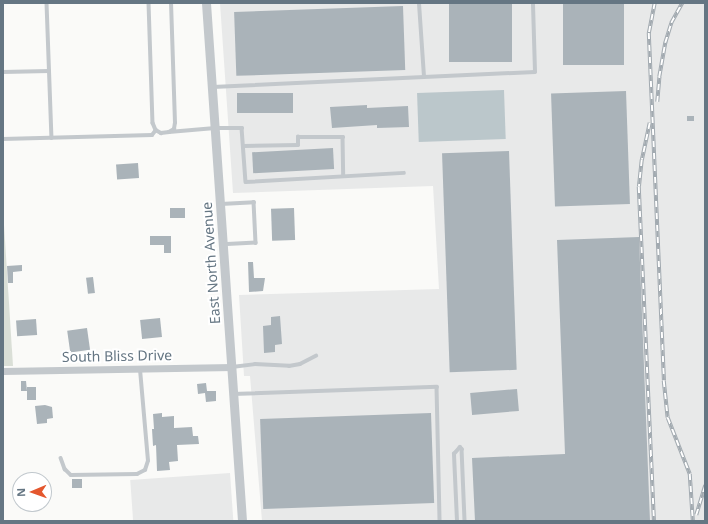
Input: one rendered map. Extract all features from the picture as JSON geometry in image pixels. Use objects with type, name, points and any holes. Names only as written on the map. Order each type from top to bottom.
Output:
[{"type":"street","name":"East North Avenue","points":[[206,3],[242,521]]},
{"type":"street","name":"South Bliss Drive","points":[[3,371],[232,367]]},
{"type":"lane","points":[[47,3],[52,138]]},
{"type":"lane","points":[[149,3],[154,123],[156,130]]},
{"type":"lane","points":[[169,132],[174,129],[175,123],[172,3]]},
{"type":"lane","points":[[419,3],[424,77]]},
{"type":"lane","points":[[212,87],[535,72],[533,3]]},
{"type":"lane","points":[[3,72],[49,70]]},
{"type":"lane","points":[[156,130],[161,132],[169,132],[215,128],[242,128],[246,182],[404,173]]},
{"type":"lane","points":[[3,139],[152,135],[156,130]]},
{"type":"lane","points":[[244,146],[298,145],[298,137],[343,137],[344,176]]},
{"type":"lane","points":[[221,204],[254,202],[256,243],[224,245]]},
{"type":"lane","points":[[232,367],[255,364],[288,366],[300,364],[316,356]]},
{"type":"lane","points":[[61,458],[65,469],[71,476],[136,474],[145,470],[148,461],[140,369]]},
{"type":"lane","points":[[234,394],[437,387],[440,521]]},
{"type":"lane","points":[[457,521],[454,454],[460,447],[462,450],[465,521]]},
{"type":"shaded area","points":[[220,3],[705,3],[705,521],[262,521],[250,376],[244,376],[239,295],[439,289],[433,186],[233,193]]},
{"type":"shaded area","points":[[504,90],[506,139],[419,142],[417,93]]},
{"type":"shaded area","points":[[3,209],[13,366],[3,366]]},
{"type":"shaded area","points":[[230,473],[233,521],[133,521],[130,480]]},
{"type":"building","points":[[449,3],[512,3],[512,62],[449,62]]},
{"type":"building","points":[[563,3],[624,3],[624,65],[563,65]]},
{"type":"building","points":[[403,6],[405,70],[236,76],[234,12]]},
{"type":"building","points":[[626,91],[630,204],[555,207],[551,94]]},
{"type":"building","points":[[237,93],[293,93],[293,113],[237,113]]},
{"type":"building","points":[[367,105],[367,108],[408,106],[409,127],[377,128],[377,125],[332,128],[330,107]]},
{"type":"building","points":[[687,116],[694,116],[694,121],[687,121]]},
{"type":"building","points":[[333,148],[334,169],[253,173],[252,152]]},
{"type":"building","points":[[509,151],[517,370],[450,372],[442,153]]},
{"type":"building","points":[[138,163],[139,178],[117,179],[116,165]]},
{"type":"building","points":[[170,208],[185,208],[185,218],[170,218]]},
{"type":"building","points":[[294,208],[295,240],[272,241],[271,209]]},
{"type":"building","points":[[150,236],[171,236],[171,253],[164,253],[164,245],[150,245]]},
{"type":"building","points":[[639,237],[650,521],[475,521],[472,458],[565,454],[557,240]]},
{"type":"building","points":[[248,262],[253,262],[254,278],[265,278],[263,291],[249,292]]},
{"type":"building","points":[[22,265],[22,271],[13,272],[13,283],[8,283],[7,266]]},
{"type":"building","points":[[93,277],[95,293],[88,294],[86,278]]},
{"type":"building","points":[[280,316],[282,344],[275,345],[275,352],[264,353],[263,326],[271,325],[271,317]]},
{"type":"building","points":[[160,318],[162,337],[142,339],[140,320]]},
{"type":"building","points":[[36,319],[37,335],[17,336],[16,320]]},
{"type":"building","points":[[87,328],[90,350],[70,353],[67,331]]},
{"type":"building","points":[[21,381],[26,381],[27,391],[21,391]]},
{"type":"building","points":[[206,383],[207,391],[216,391],[216,401],[206,402],[205,393],[198,394],[197,384]]},
{"type":"building","points":[[27,387],[36,387],[36,400],[27,400]]},
{"type":"building","points":[[517,389],[519,411],[472,415],[470,393]]},
{"type":"building","points":[[45,405],[52,407],[53,418],[47,419],[47,423],[37,424],[35,406]]},
{"type":"building","points":[[162,413],[162,417],[174,416],[174,428],[192,427],[193,436],[198,436],[199,444],[177,445],[178,461],[169,462],[170,470],[157,471],[156,445],[153,446],[153,414]]},
{"type":"building","points":[[431,413],[434,503],[263,509],[260,419]]},
{"type":"building","points":[[72,479],[82,479],[82,488],[72,488]]},
{"type":"railway","points":[[655,3],[649,33],[664,381],[668,418],[690,474],[693,521]]},
{"type":"railway","points":[[657,102],[659,77],[665,43],[671,23],[682,3]]},
{"type":"railway","points":[[650,123],[642,160],[639,187],[654,521]]},
{"type":"railway","points":[[696,515],[705,485]]}]
